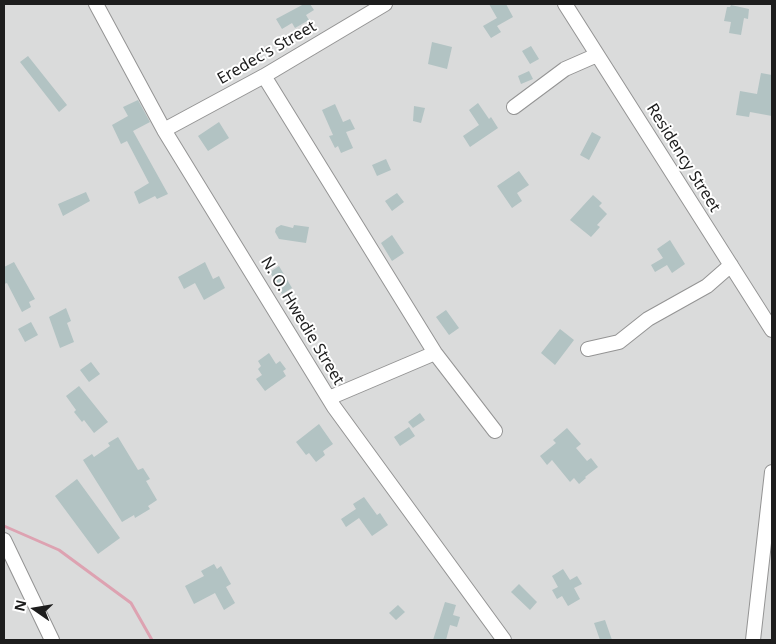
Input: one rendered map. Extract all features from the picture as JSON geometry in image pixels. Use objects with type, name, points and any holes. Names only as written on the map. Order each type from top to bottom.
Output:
[{"type":"street","name":"N. O. Hwedie Street","points":[[96,4],[164,130],[328,398],[504,640]]},
{"type":"street","name":"Eredec's Street","points":[[164,130],[264,76],[385,4]]},
{"type":"street","name":"Residency Street","points":[[564,4],[772,330]]},
{"type":"street","points":[[514,107],[565,69],[597,55]]},
{"type":"street","points":[[264,76],[435,353],[495,431]]},
{"type":"street","points":[[588,349],[619,342],[648,319],[707,286],[731,265]]},
{"type":"street","points":[[328,398],[435,353]]},
{"type":"street","points":[[753,640],[772,472]]},
{"type":"street","points":[[4,540],[52,640]]},
{"type":"shaded area","points":[[4,4],[772,4],[772,640],[4,640]]},
{"type":"building","points":[[304,4],[310,4],[314,10],[306,15],[309,20],[295,28],[292,23],[282,29],[276,19]]},
{"type":"building","points":[[489,4],[506,4],[513,17],[497,26],[501,32],[491,38],[483,26],[497,18]]},
{"type":"building","points":[[731,5],[749,9],[748,19],[744,18],[741,35],[729,33],[731,22],[724,21],[727,7]]},
{"type":"building","points":[[432,42],[452,47],[447,69],[428,64]]},
{"type":"building","points":[[531,46],[539,59],[530,64],[522,51]]},
{"type":"building","points":[[28,56],[67,105],[59,112],[20,62]]},
{"type":"building","points":[[529,71],[533,79],[521,84],[518,76]]},
{"type":"building","points":[[761,73],[772,75],[772,116],[750,112],[749,117],[736,115],[740,91],[757,94]]},
{"type":"building","points":[[138,100],[150,122],[133,131],[168,194],[157,199],[155,196],[139,204],[134,192],[149,183],[127,141],[121,144],[112,125],[128,116],[123,107]]},
{"type":"building","points":[[478,103],[498,128],[470,147],[463,136],[479,125],[469,110]]},
{"type":"building","points":[[335,104],[343,122],[350,119],[355,129],[346,132],[353,148],[341,153],[338,146],[335,148],[329,136],[333,135],[322,110]]},
{"type":"building","points":[[414,106],[425,108],[421,123],[413,121]]},
{"type":"building","points":[[219,122],[229,138],[208,151],[198,136]]},
{"type":"building","points":[[592,132],[601,137],[589,160],[580,155]]},
{"type":"building","points":[[386,159],[391,170],[377,176],[372,165]]},
{"type":"building","points":[[519,171],[529,185],[517,193],[522,201],[512,208],[497,186]]},
{"type":"building","points":[[86,192],[90,201],[63,216],[58,204]]},
{"type":"building","points":[[397,193],[404,202],[392,211],[385,201]]},
{"type":"building","points":[[593,195],[602,203],[599,206],[607,214],[597,225],[600,227],[591,237],[570,220]]},
{"type":"building","points":[[281,225],[293,228],[294,225],[309,227],[306,243],[279,239],[275,232],[276,228]]},
{"type":"building","points":[[392,235],[404,253],[392,261],[381,243]]},
{"type":"building","points":[[670,240],[685,264],[672,273],[667,265],[655,272],[651,265],[663,258],[657,249]]},
{"type":"building","points":[[14,262],[35,299],[29,302],[31,307],[22,312],[7,283],[4,284],[4,267]]},
{"type":"building","points":[[205,262],[213,279],[219,276],[225,288],[204,300],[195,283],[184,289],[178,277]]},
{"type":"building","points":[[279,266],[292,288],[282,294],[270,272]]},
{"type":"building","points":[[66,308],[71,321],[67,323],[74,342],[60,348],[49,317]]},
{"type":"building","points":[[446,310],[459,328],[449,335],[436,317]]},
{"type":"building","points":[[31,322],[38,335],[25,342],[18,329]]},
{"type":"building","points":[[560,329],[574,340],[555,365],[541,353]]},
{"type":"building","points":[[269,353],[276,364],[280,361],[286,369],[283,371],[286,376],[265,391],[256,379],[262,375],[258,369],[261,366],[258,361]]},
{"type":"building","points":[[91,362],[100,374],[89,382],[80,370]]},
{"type":"building","points":[[79,386],[108,422],[94,433],[84,420],[82,422],[74,412],[76,410],[66,396]]},
{"type":"building","points":[[420,413],[425,420],[413,428],[408,422]]},
{"type":"building","points":[[319,424],[333,444],[323,451],[325,455],[316,462],[309,453],[306,455],[296,442]]},
{"type":"building","points":[[409,427],[415,436],[400,446],[394,437]]},
{"type":"building","points":[[567,428],[581,444],[576,448],[587,461],[591,458],[598,467],[579,484],[574,478],[570,482],[552,460],[547,465],[540,456],[556,443],[553,440]]},
{"type":"building","points":[[118,437],[138,470],[143,468],[150,479],[146,481],[157,500],[148,506],[150,509],[135,518],[134,515],[122,522],[83,460],[92,454],[94,457],[110,446],[108,443]]},
{"type":"building","points":[[77,479],[120,538],[98,554],[55,496]]},
{"type":"building","points":[[364,497],[377,515],[380,513],[388,525],[372,536],[359,518],[346,527],[341,519],[356,509],[353,504]]},
{"type":"building","points":[[214,564],[217,569],[221,566],[231,584],[226,587],[235,603],[224,610],[215,593],[194,604],[185,586],[204,576],[201,571]]},
{"type":"building","points":[[563,569],[570,580],[577,576],[582,584],[574,588],[580,599],[568,606],[562,596],[557,599],[552,590],[558,587],[552,576]]},
{"type":"building","points":[[519,584],[537,602],[530,610],[511,592]]},
{"type":"building","points":[[445,602],[456,605],[453,615],[460,617],[457,627],[450,625],[446,640],[433,640]]},
{"type":"building","points":[[398,605],[405,612],[396,620],[389,613]]},
{"type":"building","points":[[605,620],[612,640],[600,640],[594,623]]},
{"type":"waterway","points":[[4,526],[59,550],[131,603],[152,640]]}]
